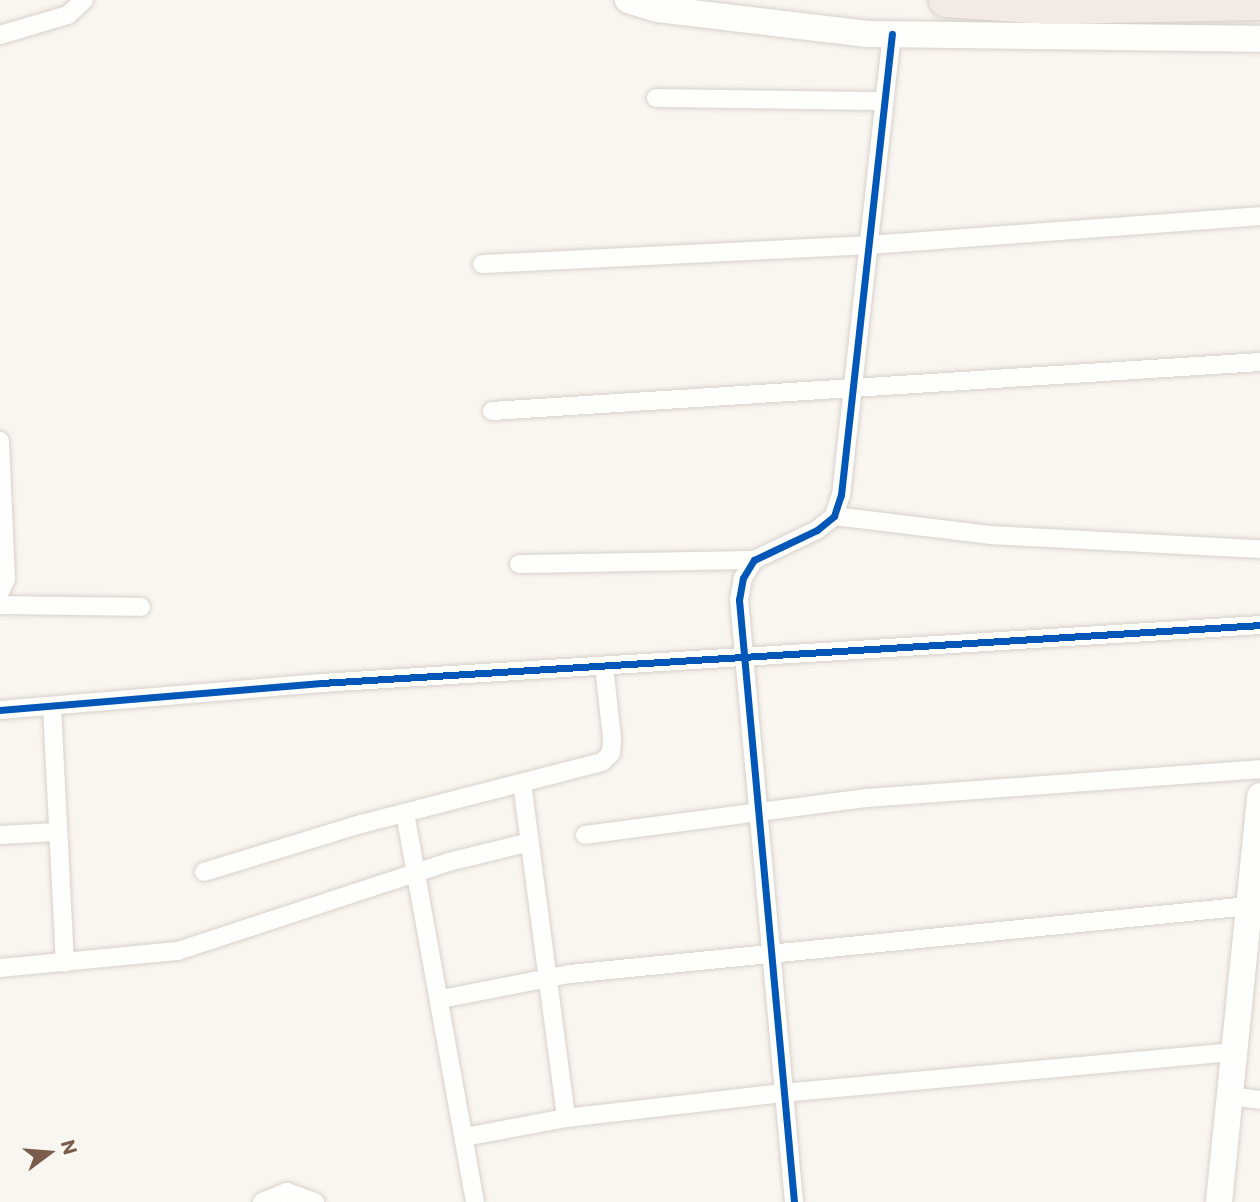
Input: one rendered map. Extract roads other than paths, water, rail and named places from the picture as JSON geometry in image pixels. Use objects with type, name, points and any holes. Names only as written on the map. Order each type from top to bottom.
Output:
[{"type":"highway","points":[[945,0],[1048,7],[1260,3]]},
{"type":"street","points":[[0,35],[68,15],[84,0]]},
{"type":"street","points":[[628,0],[658,9],[892,34],[1260,39]]},
{"type":"street","points":[[834,516],[841,495],[849,386],[892,34]]},
{"type":"street","points":[[656,98],[884,101]]},
{"type":"street","points":[[482,264],[868,245],[1260,216]]},
{"type":"street","points":[[492,411],[849,386],[1260,362]]},
{"type":"street","points":[[0,442],[6,579],[0,592]]},
{"type":"street","points":[[519,565],[754,560],[834,516],[989,536],[1260,550]]},
{"type":"street","points":[[754,560],[743,578],[739,600],[756,815],[794,1202]]},
{"type":"street","points":[[0,605],[141,607]]},
{"type":"street","points":[[0,710],[321,682],[745,660],[1260,625]]},
{"type":"street","points":[[204,872],[405,813],[602,762],[611,753],[604,666]]},
{"type":"street","points":[[52,707],[65,962]]},
{"type":"street","points":[[585,835],[756,815],[866,798],[1260,769]]},
{"type":"street","points":[[522,783],[566,1118]]},
{"type":"street","points":[[1214,1199],[1234,1052],[1252,966],[1249,906],[1260,796]]},
{"type":"street","points":[[405,813],[441,999],[475,1202]]},
{"type":"street","points":[[0,835],[58,832]]},
{"type":"street","points":[[0,968],[178,951],[418,873],[530,842]]},
{"type":"street","points":[[441,999],[548,978],[1249,906]]},
{"type":"street","points":[[465,1137],[566,1118],[783,1093],[1234,1052]]},
{"type":"street","points":[[1229,1096],[1260,1100]]},
{"type":"street","points":[[262,1202],[287,1192],[315,1202]]}]
